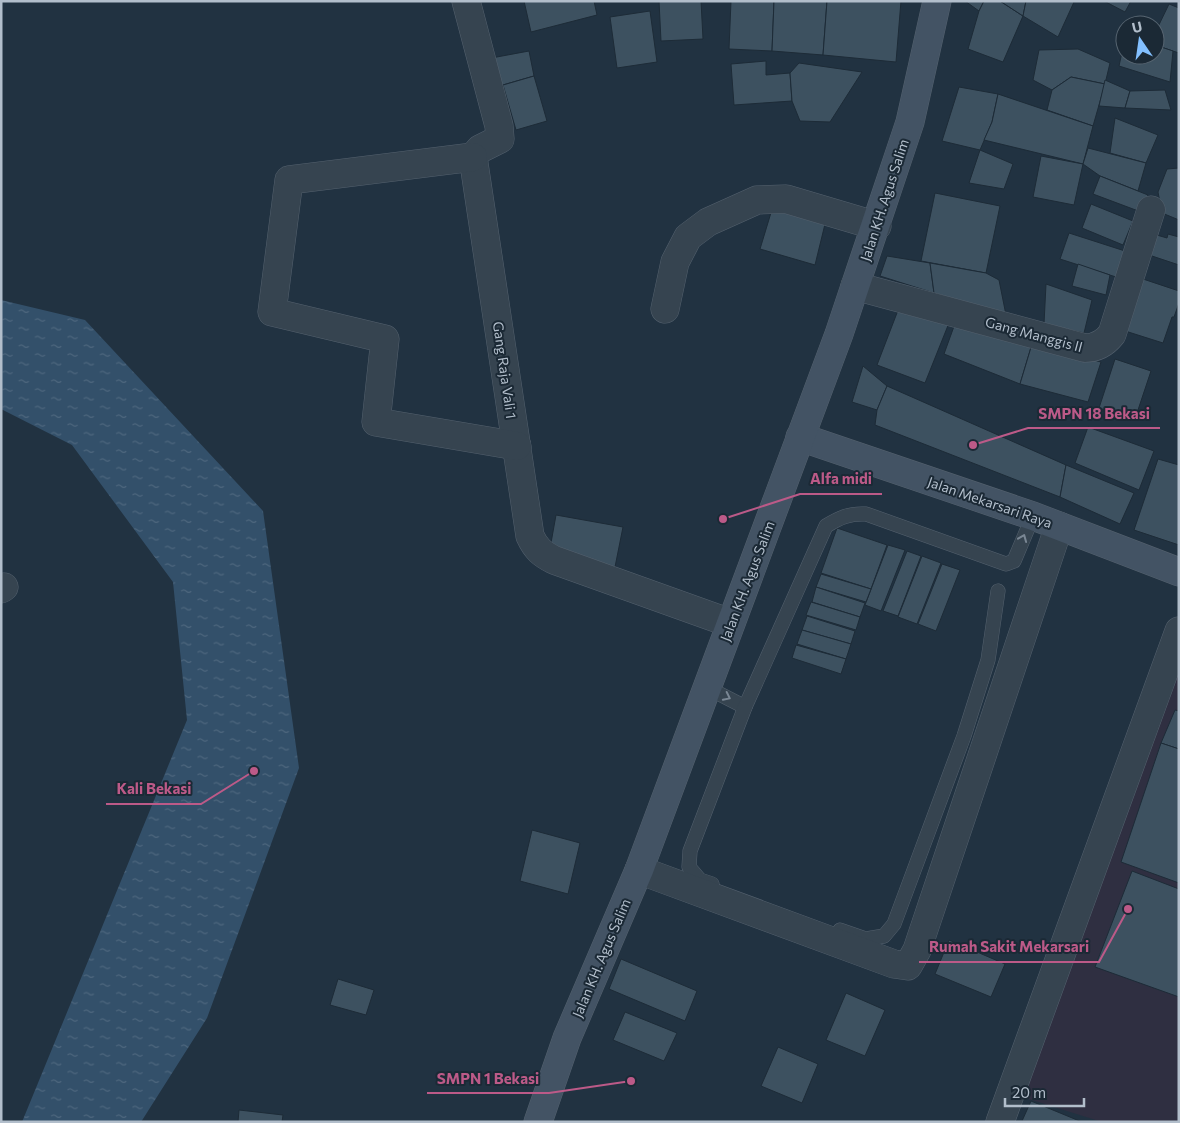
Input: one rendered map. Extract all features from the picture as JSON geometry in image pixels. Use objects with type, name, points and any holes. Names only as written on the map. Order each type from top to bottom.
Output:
[{"type":"street","points":[[466,1],[497,116],[500,139],[480,149],[473,157],[289,180],[272,312],[385,339],[376,422],[517,446]]},
{"type":"street","name":"Jalan KH. Agus Salim","points":[[538,1122],[567,1038],[639,870],[708,688],[730,623],[790,468],[877,226],[910,122],[937,1]]},
{"type":"street","name":"Gang Raja Vali 1","points":[[473,157],[530,536],[534,546],[542,555],[730,623]]},
{"type":"street","points":[[665,309],[675,262],[688,237],[708,222],[757,200],[786,199],[877,226]]},
{"type":"street","name":"Gang Manggis II","points":[[855,286],[1085,348],[1093,348],[1102,344],[1112,334],[1151,210]]},
{"type":"street","name":"Jalan Mekarsari Raya","points":[[800,437],[1032,516],[1179,572]]},
{"type":"street","points":[[639,870],[894,964],[908,966],[920,941],[1059,526]]},
{"type":"street","points":[[1000,1122],[1179,631]]},
{"type":"lane","points":[[998,591],[988,660],[964,736],[894,924],[884,936],[866,939],[700,880],[689,867],[690,851],[746,707],[819,538],[826,526],[838,518],[852,513],[866,514],[1006,564],[1014,561],[1032,516]]},
{"type":"lane","points":[[708,688],[746,707]]},
{"type":"shaded area","points":[[1179,630],[1179,1122],[1102,1122],[1010,1093]]},
{"type":"water","points":[[1,300],[85,320],[263,511],[299,768],[207,1018],[141,1122],[22,1122],[187,720],[173,582],[72,445],[1,409]]},
{"type":"building","points":[[524,1],[594,1],[597,15],[531,32]]},
{"type":"building","points":[[659,1],[701,1],[703,39],[661,41]]},
{"type":"building","points":[[731,1],[774,1],[772,51],[729,49]]},
{"type":"building","points":[[774,1],[827,1],[823,55],[772,51]]},
{"type":"building","points":[[827,1],[901,1],[896,62],[823,55]]},
{"type":"building","points":[[965,1],[984,1],[979,11]]},
{"type":"building","points":[[984,1],[1000,1],[1023,16],[1003,62],[968,49],[979,11]]},
{"type":"building","points":[[1000,1],[1026,1],[1023,16]]},
{"type":"building","points":[[1026,1],[1074,2],[1058,37],[1023,16]]},
{"type":"building","points":[[1104,1],[1131,1],[1125,12]]},
{"type":"building","points":[[1169,4],[1179,8],[1179,53],[1165,48],[1164,15]]},
{"type":"building","points":[[650,11],[657,62],[617,68],[610,17]]},
{"type":"building","points":[[1165,48],[1173,51],[1170,82],[1119,66],[1165,65]]},
{"type":"building","points":[[1078,49],[1110,63],[1105,84],[1071,77],[1052,90],[1033,80],[1039,50]]},
{"type":"building","points":[[529,51],[534,76],[503,85],[491,85],[486,59]]},
{"type":"building","points":[[766,61],[766,75],[790,73],[792,101],[734,105],[731,64]]},
{"type":"building","points":[[799,63],[862,72],[830,122],[800,121],[792,101],[790,73]]},
{"type":"building","points":[[534,76],[547,121],[516,130],[503,85]]},
{"type":"building","points":[[1071,77],[1105,84],[1093,126],[1047,110],[1052,90]]},
{"type":"building","points":[[1105,80],[1130,91],[1125,108],[1099,106]]},
{"type":"building","points":[[959,87],[998,94],[992,122],[980,150],[942,141]]},
{"type":"building","points":[[1165,90],[1171,110],[1125,108],[1130,91]]},
{"type":"building","points":[[998,94],[1093,126],[1083,164],[984,140],[992,122]]},
{"type":"building","points":[[1115,118],[1158,135],[1146,163],[1110,153]]},
{"type":"building","points":[[1088,148],[1146,163],[1138,191],[1100,176],[1083,164]]},
{"type":"building","points":[[980,150],[1013,164],[1004,189],[969,183]]},
{"type":"building","points":[[1041,156],[1083,164],[1074,205],[1033,197]]},
{"type":"building","points":[[1179,168],[1179,220],[1162,213],[1158,192],[1167,169]]},
{"type":"building","points":[[1100,176],[1148,195],[1141,212],[1093,194]]},
{"type":"building","points":[[935,193],[1000,206],[986,273],[921,261]]},
{"type":"building","points":[[1091,204],[1133,221],[1123,245],[1082,228]]},
{"type":"building","points":[[773,206],[826,220],[815,265],[760,249]]},
{"type":"building","points":[[1069,233],[1125,251],[1116,277],[1060,259]]},
{"type":"building","points":[[1150,233],[1167,238],[1168,234],[1179,237],[1179,265],[1143,253]]},
{"type":"building","points":[[887,256],[930,263],[934,293],[880,276]]},
{"type":"building","points":[[930,263],[986,273],[999,280],[1006,315],[934,293]]},
{"type":"building","points":[[1078,264],[1110,275],[1106,295],[1072,286]]},
{"type":"building","points":[[1140,278],[1179,291],[1179,303],[1163,343],[1122,330]]},
{"type":"building","points":[[1046,284],[1092,300],[1084,333],[1044,324]]},
{"type":"building","points":[[900,305],[949,323],[925,383],[877,365]]},
{"type":"building","points":[[957,318],[1032,344],[1020,384],[944,354]]},
{"type":"building","points":[[1032,344],[1101,362],[1088,402],[1020,384]]},
{"type":"building","points":[[1115,359],[1151,371],[1135,419],[1099,408]]},
{"type":"building","points":[[863,366],[887,386],[877,410],[852,402]]},
{"type":"building","points":[[887,386],[1066,465],[1060,497],[875,425],[877,410]]},
{"type":"building","points":[[1088,427],[1154,451],[1139,490],[1075,463]]},
{"type":"building","points":[[1158,459],[1179,465],[1179,545],[1134,530]]},
{"type":"building","points":[[1066,465],[1134,493],[1120,524],[1060,497]]},
{"type":"building","points":[[556,515],[623,527],[615,567],[549,554]]},
{"type":"building","points":[[837,528],[887,545],[871,589],[821,573]]},
{"type":"building","points":[[888,545],[905,550],[881,611],[865,605]]},
{"type":"building","points":[[907,551],[921,556],[898,616],[883,611]]},
{"type":"building","points":[[922,556],[941,563],[917,624],[898,617]]},
{"type":"building","points":[[942,564],[960,570],[936,631],[918,624]]},
{"type":"building","points":[[821,574],[871,589],[866,602],[816,587]]},
{"type":"building","points":[[816,587],[865,603],[860,617],[812,602]]},
{"type":"building","points":[[811,602],[860,617],[856,630],[806,615]]},
{"type":"building","points":[[807,616],[855,631],[851,644],[802,630]]},
{"type":"building","points":[[802,630],[851,644],[846,659],[797,644]]},
{"type":"building","points":[[796,645],[846,659],[841,674],[792,658]]},
{"type":"building","points":[[1175,710],[1179,711],[1179,749],[1161,743]]},
{"type":"building","points":[[1161,743],[1179,749],[1179,883],[1121,862]]},
{"type":"building","points":[[532,830],[580,843],[568,894],[520,881]]},
{"type":"building","points":[[1132,871],[1179,889],[1179,997],[1095,967]]},
{"type":"building","points":[[949,940],[1005,964],[991,997],[935,974]]},
{"type":"building","points":[[621,959],[697,991],[685,1021],[609,989]]},
{"type":"building","points":[[338,979],[374,990],[366,1015],[330,1005]]},
{"type":"building","points":[[846,993],[885,1010],[865,1056],[826,1040]]},
{"type":"building","points":[[625,1012],[677,1033],[664,1061],[613,1040]]},
{"type":"building","points":[[778,1047],[818,1064],[802,1103],[761,1086]]},
{"type":"building","points":[[1031,1101],[1082,1122],[1022,1121]]},
{"type":"building","points":[[239,1110],[283,1115],[282,1122],[238,1122]]},
{"type":"place","name":"SMPN 18 Bekasi","points":[[973,445]]},
{"type":"place","name":"Alfa midi","points":[[723,519]]},
{"type":"place","name":"Kali Bekasi","points":[[254,771]]},
{"type":"place","name":"Rumah Sakit Mekarsari","points":[[1128,909]]},
{"type":"place","name":"SMPN 1 Bekasi","points":[[631,1081]]}]
